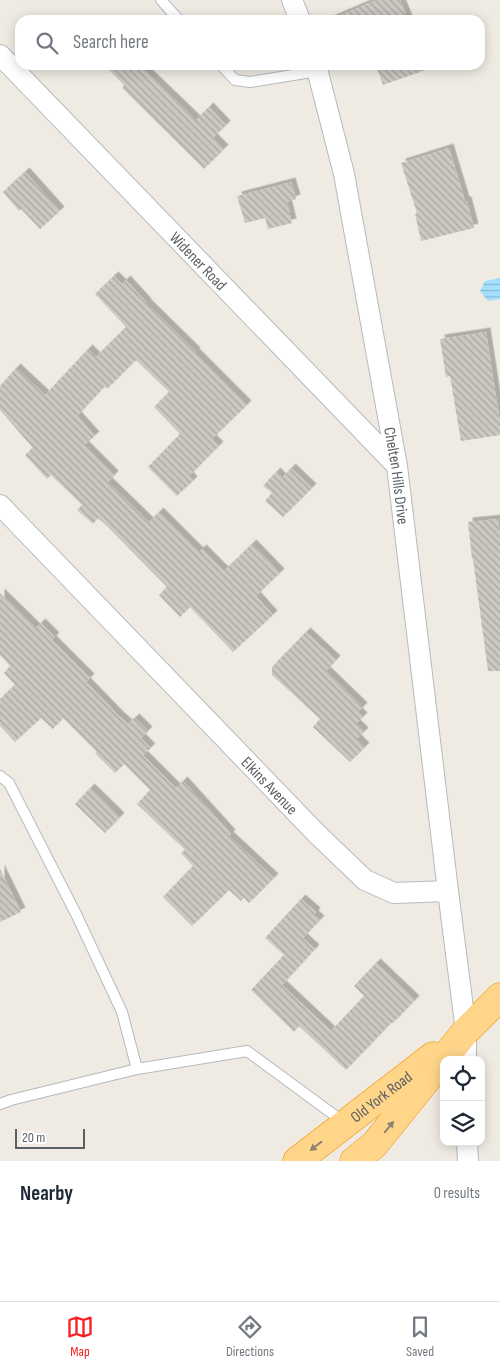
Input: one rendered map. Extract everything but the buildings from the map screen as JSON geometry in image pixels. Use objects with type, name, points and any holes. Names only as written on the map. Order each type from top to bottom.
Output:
[{"type":"highway","name":"Old York Road","points":[[354,1161],[374,1145],[466,1031],[500,997]]},
{"type":"highway","name":"Old York Road","points":[[297,1161],[466,1031]]},
{"type":"street","points":[[292,0],[298,15]]},
{"type":"street","name":"Widener Road","points":[[0,55],[398,466]]},
{"type":"street","name":"Chelten Hills Drive","points":[[318,70],[344,174],[398,466],[448,891]]},
{"type":"street","name":"Elkins Avenue","points":[[0,505],[316,834],[364,880],[394,893],[448,891]]},
{"type":"street","points":[[448,891],[466,1031],[466,1056]]},
{"type":"street","points":[[467,1146],[468,1161]]},
{"type":"lane","points":[[161,0],[174,15]]},
{"type":"lane","points":[[226,70],[235,80],[250,82],[307,70]]},
{"type":"lane","points":[[0,776],[9,783],[77,916],[110,986],[122,1012],[137,1069]]},
{"type":"lane","points":[[0,1104],[137,1069],[247,1051],[345,1123]]},
{"type":"water","points":[[500,278],[500,299],[488,301],[480,291],[485,281]]}]
